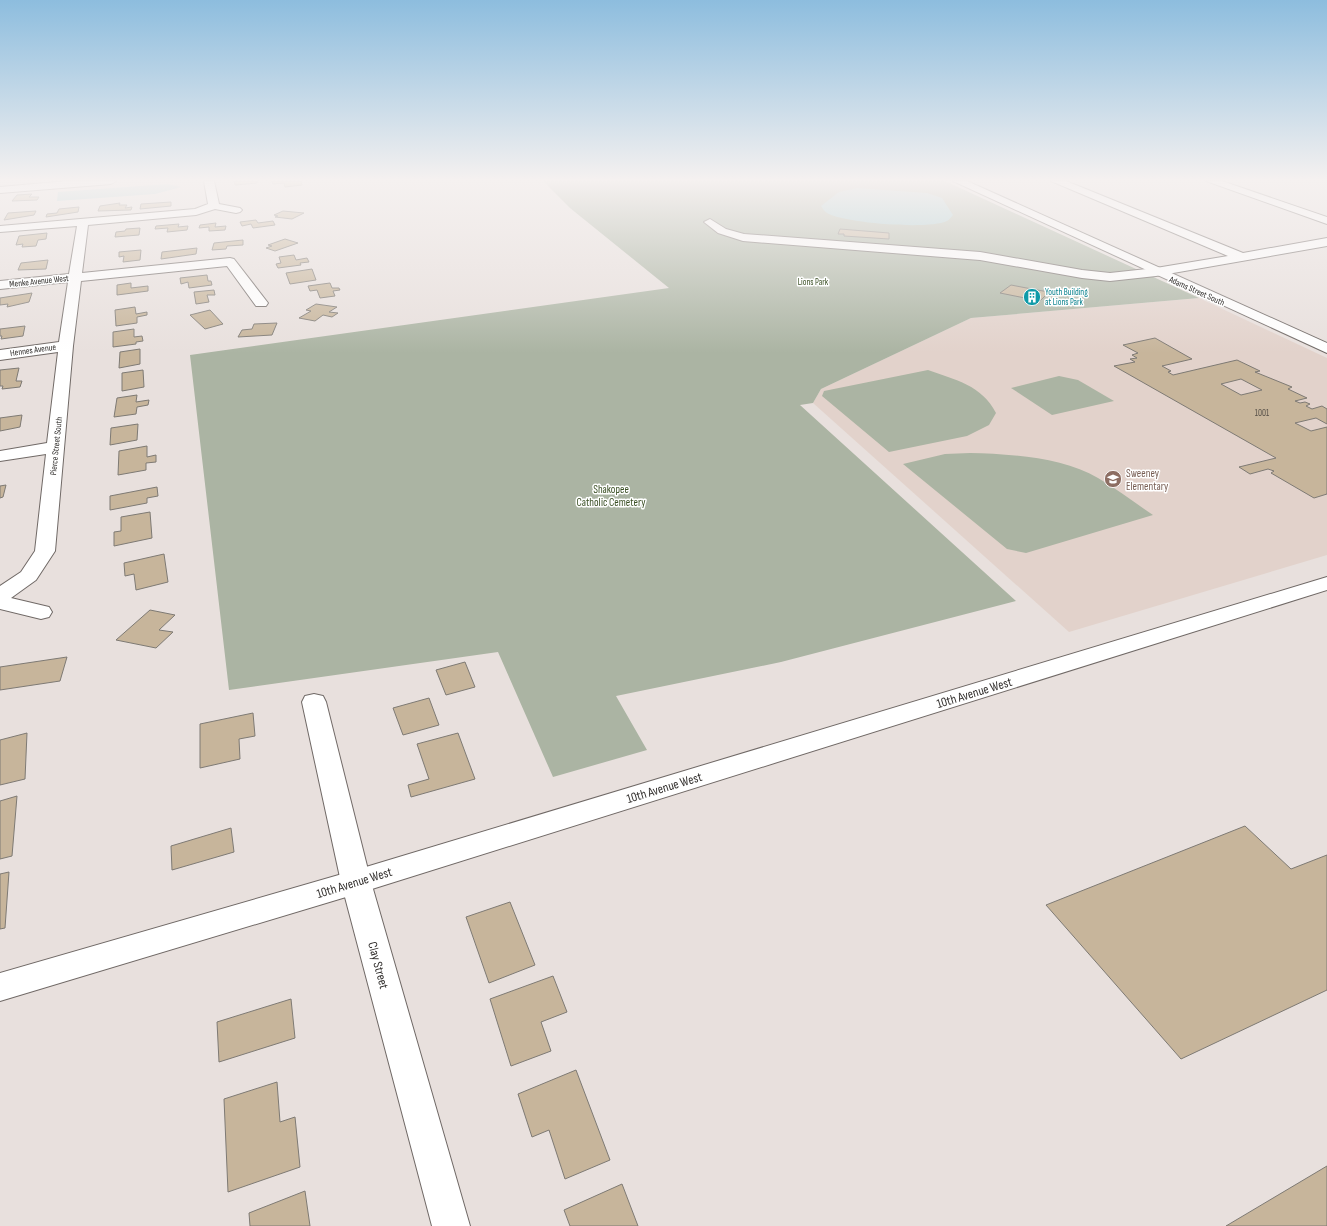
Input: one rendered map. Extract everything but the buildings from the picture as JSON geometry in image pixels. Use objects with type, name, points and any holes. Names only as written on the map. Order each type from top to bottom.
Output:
[{"type":"street","name":"Pierce Street South","points":[[0,596],[29,576],[44,551],[66,346],[81,238]]},
{"type":"street","points":[[758,238],[980,256],[1102,277],[1126,277],[1327,242]]},
{"type":"street","name":"Adams Street South","points":[[1082,238],[1327,350]]},
{"type":"street","points":[[1196,238],[1242,257]]},
{"type":"street","name":"Menke Avenue West","points":[[0,285],[77,276],[230,262],[260,303]]},
{"type":"street","name":"Hennes Avenue","points":[[0,355],[66,346]]},
{"type":"street","points":[[0,456],[56,446]]},
{"type":"street","name":"10th Avenue West","points":[[0,987],[356,882],[1327,583]]},
{"type":"street","points":[[0,602],[41,612]]},
{"type":"street","name":"Clay Street","points":[[314,702],[356,882],[451,1226]]},
{"type":"shaded area","name":"Sweeney Elementary","points":[[1199,298],[1327,358],[1327,555],[1069,632],[813,403],[821,389],[971,318]]},
{"type":"green space","name":"Shakopee Catholic Cemetery","points":[[607,238],[1069,238],[1199,298],[971,318],[821,389],[813,403],[800,405],[1016,601],[781,662],[616,696],[647,750],[553,777],[498,652],[229,690],[190,355],[669,288]]},
{"type":"green space","points":[[928,370],[967,385],[983,396],[996,413],[989,425],[967,436],[889,452],[822,396],[824,391]]},
{"type":"green space","points":[[1059,376],[1078,380],[1114,401],[1052,415],[1011,388]]},
{"type":"green space","points":[[945,454],[1002,454],[1036,458],[1069,465],[1098,478],[1153,515],[1026,553],[1007,549],[903,464]]},
{"type":"place","name":"Youth Building at Lions Park","points":[[1032,297]]},
{"type":"place","name":"Sweeney Elementary","points":[[1113,479]]},
{"type":"park label","name":"Lions Park","points":[[813,282]]}]
